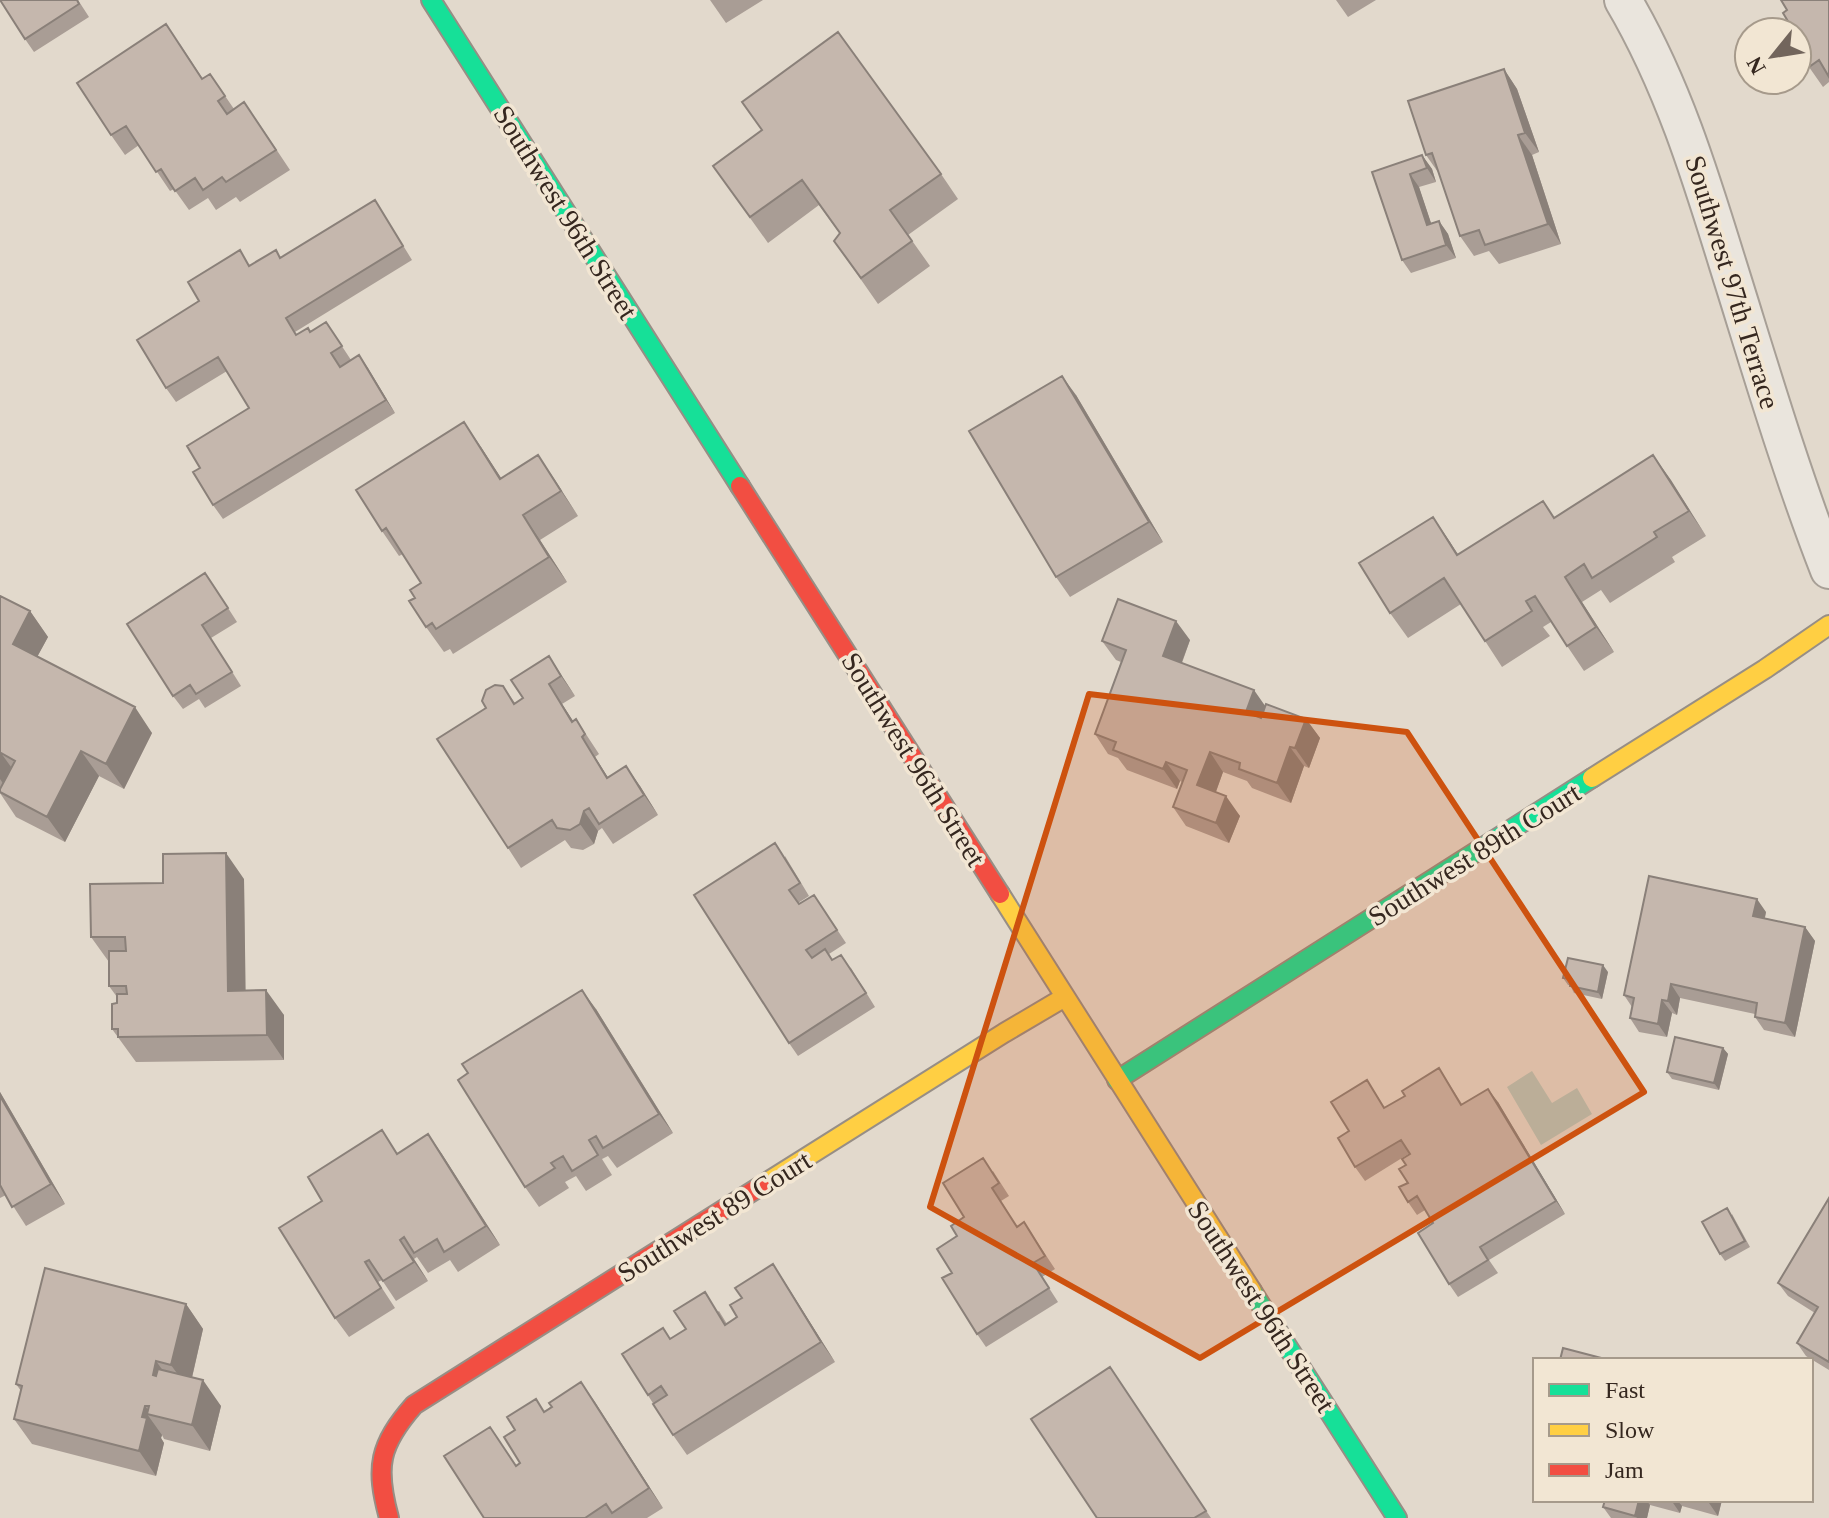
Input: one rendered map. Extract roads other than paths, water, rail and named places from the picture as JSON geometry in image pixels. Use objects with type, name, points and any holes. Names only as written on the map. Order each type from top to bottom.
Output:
[{"type":"street","name":"Southwest 96th Street","points":[[431,0],[1395,1517]]},
{"type":"street","name":"Southwest 97th Terrace","points":[[1623,0],[1672,95],[1694,155],[1790,466],[1829,570]]},
{"type":"street","name":"Southwest 89th Court","points":[[1117,1080],[1765,669],[1829,625]]},
{"type":"street","name":"Southwest 89 Court","points":[[389,1518],[380,1473],[382,1454],[390,1434],[414,1405],[1065,997]]}]
